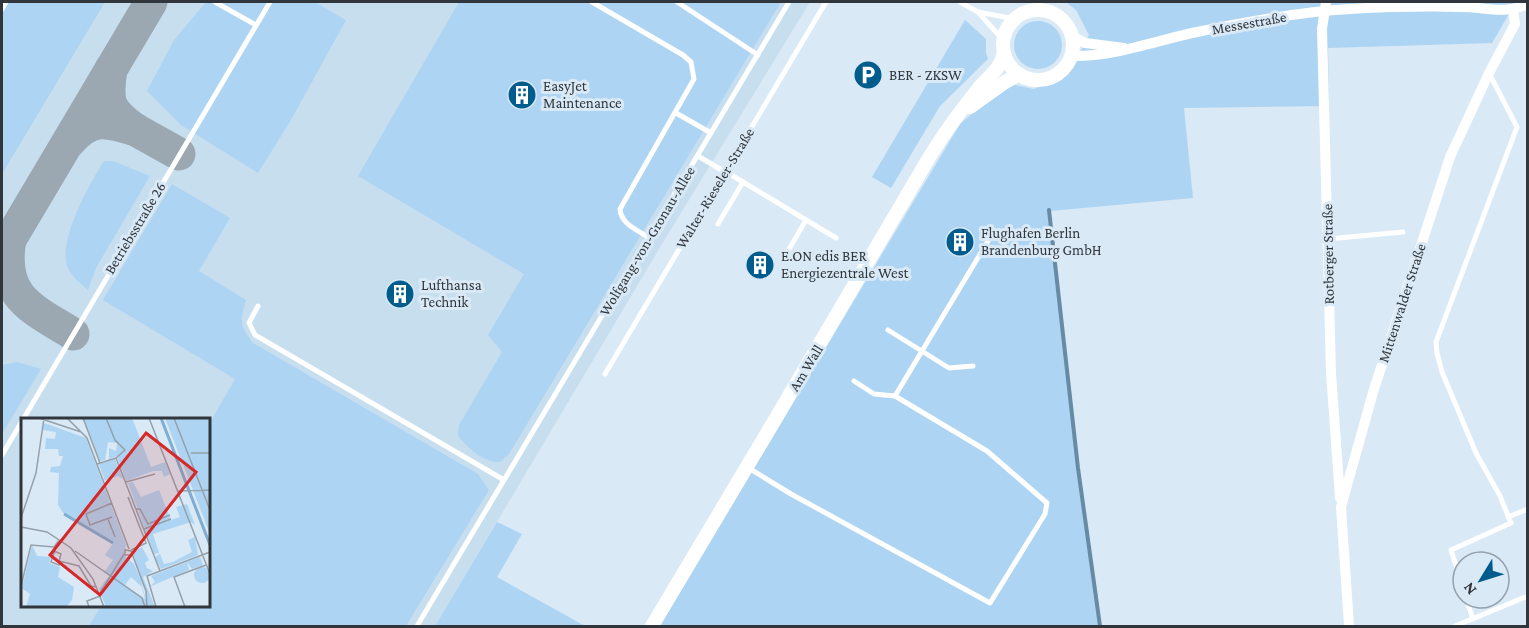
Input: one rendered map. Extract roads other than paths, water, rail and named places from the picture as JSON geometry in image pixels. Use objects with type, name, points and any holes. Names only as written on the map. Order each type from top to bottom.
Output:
[{"type":"street","points":[[1513,10],[1527,4]]},
{"type":"street","points":[[1041,6],[1055,8],[1072,36],[1071,56],[1060,72],[1052,77],[1038,80],[1019,74],[1013,69],[1004,47],[1005,33],[1015,19],[1030,11],[1041,6]]},
{"type":"street","name":"Messestraße","points":[[1071,56],[1099,56],[1193,33],[1325,6],[1351,9],[1456,7],[1513,10]]},
{"type":"street","name":"Rotberger Straße","points":[[1325,6],[1322,29],[1331,373],[1341,507]]},
{"type":"street","name":"Mittenwalder Straße","points":[[1349,627],[1341,507],[1389,340],[1450,157],[1489,73],[1515,24],[1513,10]]},
{"type":"street","name":"Messestraße","points":[[1072,36],[1085,43],[1130,48]]},
{"type":"street","name":"Am Wall","points":[[652,627],[924,166],[980,86],[997,71],[1004,47]]},
{"type":"street","name":"Am Wall","points":[[963,111],[1019,74]]},
{"type":"lane","points":[[2,9],[6,2]]},
{"type":"lane","points":[[215,2],[256,25]]},
{"type":"lane","name":"Betriebsstraße 26","points":[[24,418],[270,2]]},
{"type":"lane","points":[[592,2],[683,55],[691,62],[694,79],[620,209],[621,217],[627,224],[648,237]]},
{"type":"lane","points":[[677,2],[758,55]]},
{"type":"lane","name":"Wolfgang-von-Gronau-Allee","points":[[417,627],[789,2]]},
{"type":"lane","name":"Walter-Rieseler-Straße","points":[[605,374],[826,2]]},
{"type":"lane","points":[[960,2],[978,12],[1015,19]]},
{"type":"lane","points":[[978,12],[1004,47]]},
{"type":"lane","points":[[1451,550],[1511,523],[1500,496],[1476,453],[1442,372],[1436,342],[1517,127],[1489,73]]},
{"type":"lane","points":[[676,113],[711,133]]},
{"type":"lane","points":[[698,156],[725,172]]},
{"type":"lane","points":[[733,176],[836,238]]},
{"type":"lane","points":[[718,224],[743,182]]},
{"type":"lane","points":[[785,256],[806,220]]},
{"type":"lane","points":[[1328,238],[1403,232]]},
{"type":"lane","points":[[895,396],[991,236]]},
{"type":"lane","points":[[258,306],[249,323],[255,335],[504,480]]},
{"type":"lane","points":[[888,330],[949,368],[973,366]]},
{"type":"lane","points":[[747,467],[791,494],[990,603],[1045,514],[1047,503],[987,451],[895,396],[874,394],[854,381]]},
{"type":"lane","name":"Betriebsstraße 26","points":[[2,455],[21,423]]},
{"type":"lane","points":[[1508,517],[1527,509]]},
{"type":"lane","points":[[1455,627],[1527,596]]},
{"type":"lane","points":[[1470,610],[1473,619]]},
{"type":"waterway","points":[[1049,210],[1078,468],[1100,626]]},
{"type":"place","name":"BER - ZKSW","points":[[868,75]]},
{"type":"place","name":"EasyJet Maintenance","points":[[522,95]]},
{"type":"place","name":"Flughafen Berlin Brandenburg GmbH","points":[[960,242]]},
{"type":"place","name":"E.ON edis BER Energiezentrale West","points":[[760,265]]},
{"type":"place","name":"Lufthansa Technik","points":[[400,294]]}]
